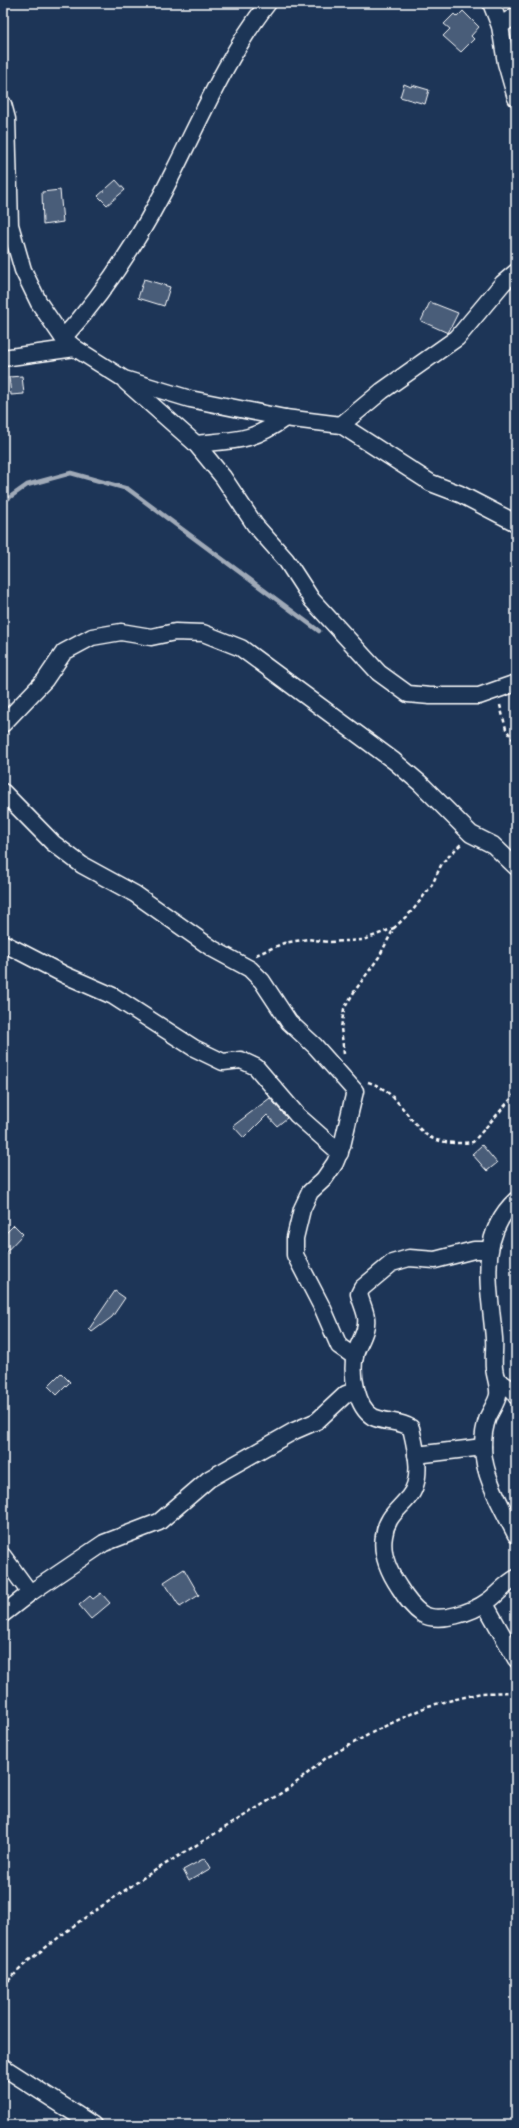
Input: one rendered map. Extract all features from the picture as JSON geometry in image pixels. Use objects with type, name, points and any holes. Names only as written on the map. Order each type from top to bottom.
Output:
[{"type":"street","points":[[3,358],[69,343],[118,269],[171,177],[201,114],[232,58],[268,3]]},
{"type":"street","points":[[491,3],[500,26],[506,63],[516,98]]},
{"type":"street","points":[[500,26],[516,15]]},
{"type":"street","points":[[3,104],[7,119],[10,225],[23,270],[39,303],[69,343],[124,379],[196,444],[223,477],[255,525],[286,560],[312,600],[379,673],[408,694],[479,696],[516,683]]},
{"type":"street","points":[[341,425],[382,392],[457,338],[503,283],[516,272]]},
{"type":"street","points":[[124,379],[190,399],[285,418],[341,425],[430,483],[460,494],[516,523]]},
{"type":"street","points":[[196,444],[238,441],[251,438],[269,430],[285,418]]},
{"type":"street","points":[[3,724],[45,680],[64,652],[92,637],[121,632],[151,637],[175,632],[203,633],[241,648],[394,761],[421,784],[471,834],[493,845],[516,867]]},
{"type":"street","points":[[3,792],[54,843],[77,860],[135,894],[213,949],[250,969],[262,981],[289,1022],[315,1046],[355,1091],[340,1153],[324,1179],[310,1192],[302,1209],[295,1238],[294,1255],[323,1309],[339,1346],[355,1357]]},
{"type":"street","points":[[3,943],[66,975],[113,996],[194,1048],[223,1062],[241,1060],[256,1067],[297,1115],[340,1153]]},
{"type":"street","points":[[516,1200],[504,1214],[494,1232],[489,1250],[489,1302],[494,1339],[494,1367],[498,1395],[488,1419],[483,1447],[487,1470],[501,1505],[516,1535]]},
{"type":"street","points":[[489,1250],[474,1250],[435,1260],[409,1258],[392,1263],[362,1288],[359,1294],[366,1317],[364,1335],[355,1357],[355,1390],[364,1408],[373,1416],[403,1423],[411,1428],[418,1462],[415,1481],[409,1497],[392,1514],[384,1535],[384,1555],[396,1582],[410,1603],[424,1615],[447,1618],[485,1604],[516,1578]]},
{"type":"street","points":[[497,1380],[514,1391],[516,1396]]},
{"type":"street","points":[[3,1614],[30,1593],[104,1543],[159,1522],[210,1478],[294,1431],[317,1420],[346,1394],[355,1390]]},
{"type":"street","points":[[416,1455],[483,1447]]},
{"type":"street","points":[[3,1556],[30,1593]]},
{"type":"street","points":[[485,1604],[516,1659]]},
{"type":"street","points":[[3,2066],[93,2125]]},
{"type":"path","points":[[499,690],[501,713],[504,724],[516,744]]},
{"type":"path","points":[[346,1060],[344,1055],[341,1028],[344,1009],[354,992],[380,956],[394,928],[413,910],[432,885],[442,864],[471,834]]},
{"type":"path","points":[[238,963],[284,942],[308,939],[329,942],[364,940],[394,928]]},
{"type":"path","points":[[365,1081],[379,1085],[384,1089],[411,1116],[424,1133],[436,1140],[462,1143],[473,1142],[516,1093]]},
{"type":"path","points":[[3,1986],[28,1961],[80,1921],[146,1876],[291,1787],[326,1758],[377,1730],[428,1706],[481,1693],[516,1692]]},
{"type":"building","points":[[463,11],[479,27],[471,36],[474,39],[461,52],[443,36],[450,29],[444,24],[454,14],[457,17]]},
{"type":"building","points":[[404,84],[411,87],[412,85],[429,90],[425,104],[400,97]]},
{"type":"building","points":[[116,180],[125,190],[107,205],[98,196]]},
{"type":"building","points":[[60,190],[63,222],[43,225],[42,192]]},
{"type":"building","points":[[144,279],[170,287],[164,306],[138,298]]},
{"type":"building","points":[[430,302],[458,313],[448,333],[421,321]]},
{"type":"building","points":[[22,376],[24,394],[11,395],[9,377]]},
{"type":"building","points":[[270,1098],[287,1118],[277,1126],[267,1115],[244,1138],[233,1126]]},
{"type":"building","points":[[482,1145],[497,1163],[487,1171],[472,1154]]},
{"type":"building","points":[[14,1225],[23,1234],[3,1255],[3,1236]]},
{"type":"building","points":[[115,1291],[125,1298],[112,1317],[92,1332],[89,1329]]},
{"type":"building","points":[[61,1373],[70,1382],[57,1395],[48,1386]]},
{"type":"building","points":[[184,1569],[199,1595],[180,1607],[164,1582]]},
{"type":"building","points":[[101,1593],[110,1603],[91,1619],[79,1605],[90,1596],[93,1599]]},
{"type":"building","points":[[205,1858],[211,1868],[189,1881],[183,1870]]},
{"type":"waterway","points":[[3,502],[27,485],[71,473],[128,489],[319,631]]}]
